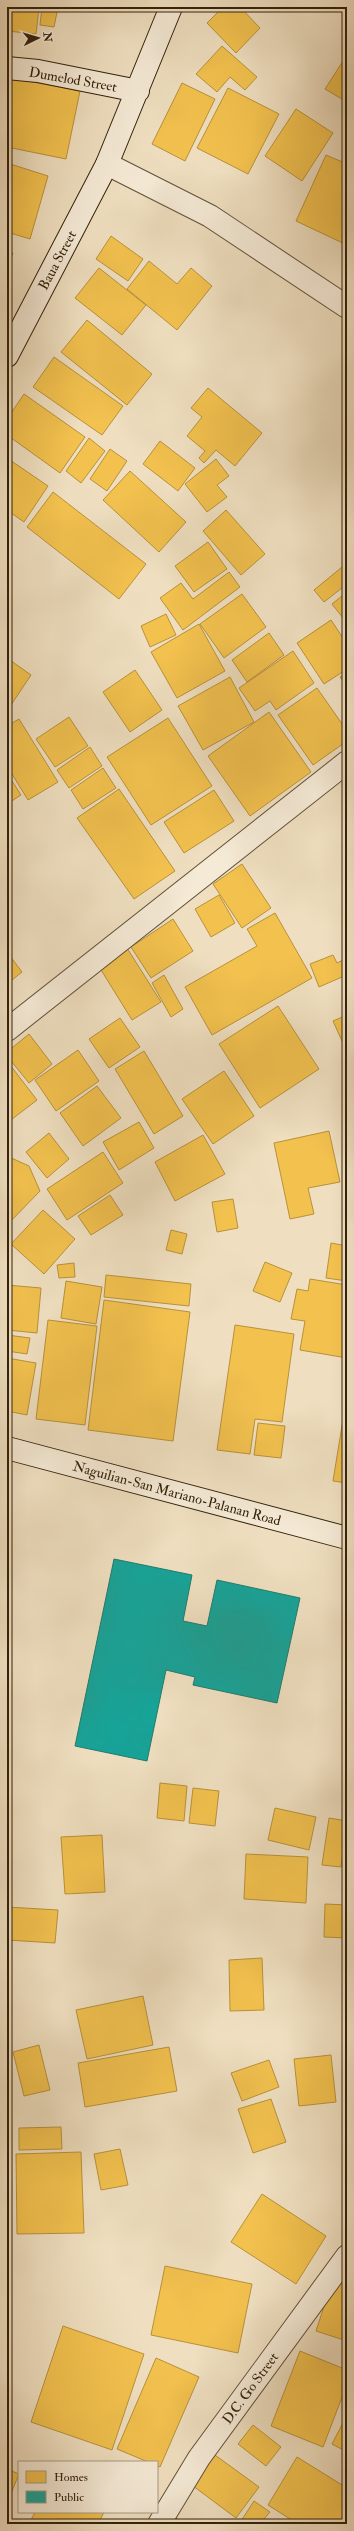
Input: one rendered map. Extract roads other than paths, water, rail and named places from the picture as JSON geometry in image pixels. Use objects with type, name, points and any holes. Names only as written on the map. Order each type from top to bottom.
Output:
[{"type":"street","points":[[170,7],[138,92],[108,164],[210,216],[347,307]]},
{"type":"street","name":"Dumelod Street","points":[[7,68],[38,71],[138,92]]},
{"type":"street","name":"Baua Street","points":[[7,356],[108,164]]},
{"type":"street","points":[[7,1030],[347,762]]},
{"type":"street","name":"Naguilian-San Mariano-Palanan Road","points":[[7,1448],[347,1538]]},
{"type":"street","name":"D.C. Go Street","points":[[159,2524],[199,2458],[347,2256]]}]
